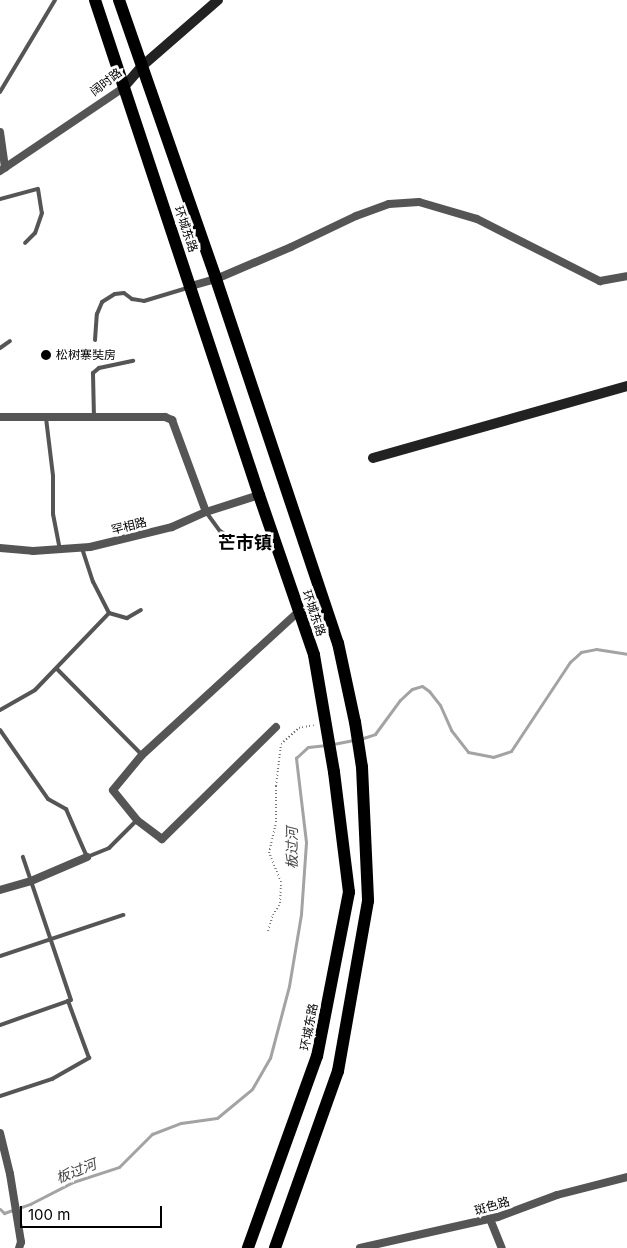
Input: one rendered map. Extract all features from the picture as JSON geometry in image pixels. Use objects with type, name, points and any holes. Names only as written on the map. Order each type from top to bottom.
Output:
[{"type":"main road","name":"环城东路","points":[[95,0],[314,655],[327,724],[349,892],[317,1056],[248,1248]]},
{"type":"main road","name":"环城东路","points":[[119,0],[216,279],[338,643],[355,722],[362,766],[368,902],[338,1071],[275,1248]]},
{"type":"street","name":"阔时路","points":[[3,170],[123,88],[142,67],[218,0]]},
{"type":"street","points":[[0,132],[3,170]]},
{"type":"street","points":[[191,286],[216,279],[356,216],[389,204],[419,202],[477,219],[600,281],[627,276]]},
{"type":"street","points":[[374,458],[627,386]]},
{"type":"street","points":[[0,417],[165,418],[172,420],[206,512]]},
{"type":"street","name":"罕相路","points":[[0,548],[33,551],[82,548],[172,527],[206,512],[259,495]]},
{"type":"street","points":[[276,728],[162,839],[137,820],[113,790],[142,755],[299,611]]},
{"type":"street","points":[[0,890],[31,881],[87,857]]},
{"type":"street","points":[[0,1132],[14,1197],[21,1242],[19,1248]]},
{"type":"street","name":"斑色路","points":[[360,1248],[490,1219],[557,1195],[627,1177]]},
{"type":"street","points":[[490,1219],[502,1248]]},
{"type":"lane","points":[[0,92],[54,0]]},
{"type":"lane","points":[[0,199],[38,189],[42,213],[35,233],[25,243]]},
{"type":"lane","points":[[95,340],[102,302],[115,294],[124,293],[132,299],[144,301],[191,286]]},
{"type":"lane","points":[[0,348],[10,341]]},
{"type":"lane","points":[[94,418],[93,373],[98,368],[133,361]]},
{"type":"lane","points":[[46,418],[53,476],[53,514],[60,549]]},
{"type":"lane","points":[[206,512],[220,531],[234,540]]},
{"type":"lane","points":[[82,548],[94,582],[109,613],[127,618],[141,610]]},
{"type":"lane","points":[[0,710],[35,690],[109,613]]},
{"type":"lane","points":[[57,668],[142,755]]},
{"type":"lane","points":[[0,730],[48,799],[66,809],[87,857],[109,848],[137,820]]},
{"type":"lane","points":[[0,1025],[71,1000],[23,857]]},
{"type":"lane","points":[[0,956],[123,916]]},
{"type":"lane","points":[[0,1096],[52,1079],[89,1058],[68,1001]]},
{"type":"path","points":[[268,931],[273,914],[280,903],[282,882],[269,853],[276,822],[276,786],[281,744],[299,728],[327,724]]},
{"type":"waterway","name":"板过河","points":[[360,739],[375,734],[400,700],[412,689],[422,686],[429,691],[440,705],[451,730],[468,752],[493,757],[511,751],[570,662],[581,652],[596,649],[627,654]]},
{"type":"waterway","name":"板过河","points":[[333,744],[354,740]]},
{"type":"waterway","name":"板过河","points":[[0,1209],[4,1213],[30,1204],[73,1182],[119,1167],[152,1134],[181,1123],[217,1118],[252,1089],[270,1058],[289,986],[301,914],[306,842],[296,758],[308,747],[327,745]]},
{"type":"place","name":"松树寨奘房","points":[[46,355]]},
{"type":"district","name":"芒市镇","points":[[245,543]]}]
